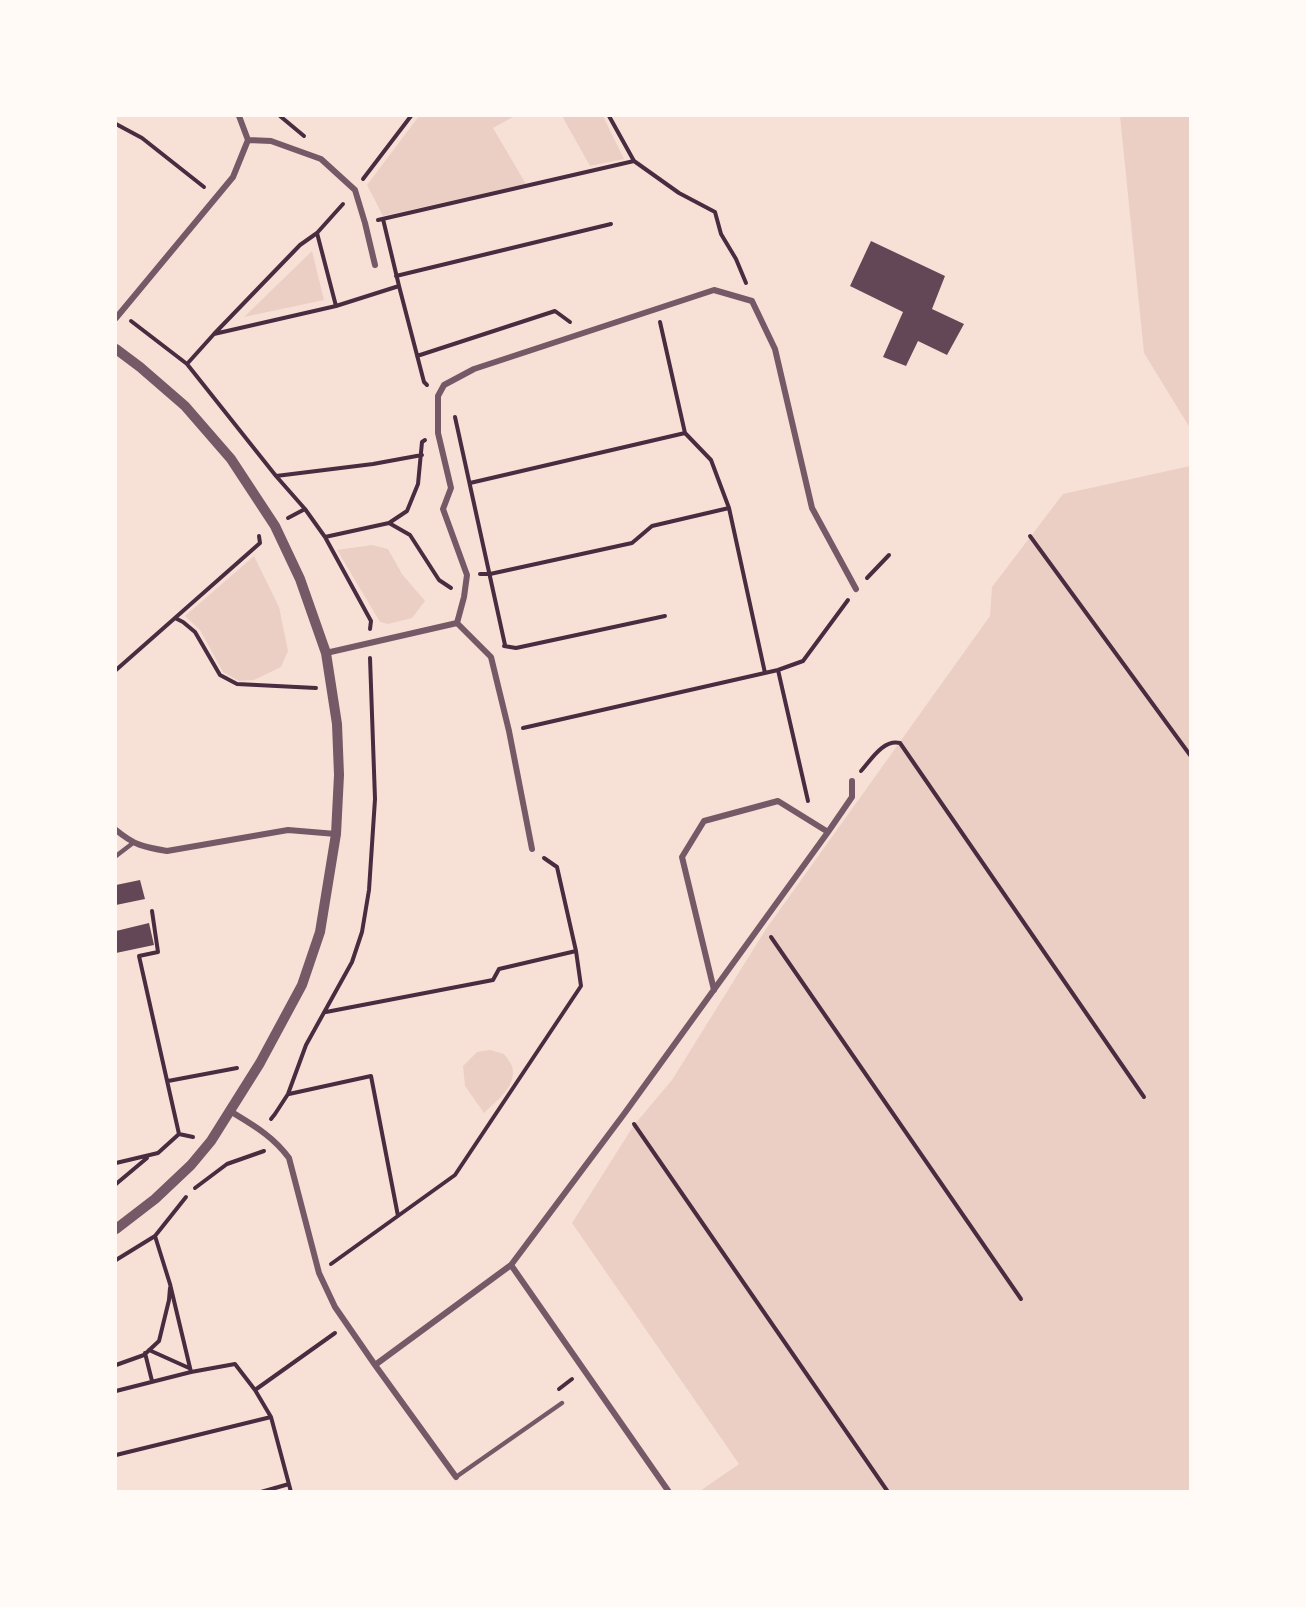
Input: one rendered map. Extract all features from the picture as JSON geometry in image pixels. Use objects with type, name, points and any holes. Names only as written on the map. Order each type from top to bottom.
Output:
[{"type":"street","points":[[117,315],[233,177],[248,140],[239,116]]},
{"type":"street","points":[[248,140],[271,141],[321,159],[355,190],[375,265]]},
{"type":"street","points":[[457,623],[467,575],[443,509],[451,488],[438,433],[438,396],[444,386],[474,369],[714,290],[752,301],[775,349],[812,508],[856,589]]},
{"type":"street","points":[[116,350],[140,367],[185,406],[231,459],[275,526],[300,579],[326,653],[337,724],[339,765],[336,834],[320,932],[302,985],[260,1064],[211,1141],[191,1165],[155,1199],[116,1229]]},
{"type":"street","points":[[326,653],[457,623]]},
{"type":"street","points":[[457,623],[491,657],[509,731],[532,849]]},
{"type":"street","points":[[375,1365],[512,1265],[828,832],[852,797],[852,782]]},
{"type":"street","points":[[714,990],[682,857],[704,821],[778,801],[828,832]]},
{"type":"street","points":[[116,830],[133,843],[167,851],[288,830],[336,834]]},
{"type":"street","points":[[230,1111],[261,1129],[280,1146],[289,1158],[319,1273],[335,1307],[456,1477]]},
{"type":"street","points":[[512,1265],[669,1491]]},
{"type":"lane","points":[[116,855],[133,843]]},
{"type":"lane","points":[[456,1477],[562,1403]]},
{"type":"path","points":[[187,364],[300,245],[317,233],[355,190],[411,116]]},
{"type":"path","points":[[609,116],[634,161],[679,194],[715,212],[721,234],[736,259],[752,301]]},
{"type":"path","points":[[116,124],[142,138],[217,197]]},
{"type":"path","points":[[365,223],[634,161]]},
{"type":"path","points":[[383,219],[424,382],[438,396]]},
{"type":"path","points":[[396,276],[611,224]]},
{"type":"path","points":[[317,233],[336,306]]},
{"type":"path","points":[[214,334],[336,306],[399,286]]},
{"type":"path","points":[[657,307],[685,433],[711,460],[729,508],[765,673]]},
{"type":"path","points":[[417,356],[555,311],[583,332]]},
{"type":"path","points":[[117,315],[187,364],[305,509],[325,537],[371,621],[369,643],[375,799],[369,890],[362,932],[352,963],[306,1045],[288,1094],[275,1114],[261,1129]]},
{"type":"path","points":[[455,417],[505,645]]},
{"type":"path","points":[[325,537],[389,523],[406,511],[418,484],[422,442],[438,433]]},
{"type":"path","points":[[451,488],[685,433]]},
{"type":"path","points":[[276,476],[374,464],[422,455]]},
{"type":"path","points":[[467,575],[490,574],[632,543],[652,526],[729,508]]},
{"type":"path","points":[[116,670],[260,543],[258,536],[305,509]]},
{"type":"path","points":[[389,523],[410,535],[439,580],[464,597]]},
{"type":"path","points":[[1030,536],[1191,755]]},
{"type":"path","points":[[509,731],[778,670],[803,661],[856,589],[889,555]]},
{"type":"path","points":[[505,645],[516,648],[665,616]]},
{"type":"path","points":[[175,618],[195,632],[220,675],[237,684],[332,689]]},
{"type":"path","points":[[491,657],[505,645]]},
{"type":"path","points":[[778,670],[813,823]]},
{"type":"path","points":[[852,782],[883,747],[894,741],[900,742],[1144,1097]]},
{"type":"path","points":[[319,1273],[455,1175],[582,986],[556,867],[532,849]]},
{"type":"path","points":[[116,1163],[158,1153],[179,1134],[140,956],[159,952],[152,911]]},
{"type":"path","points":[[762,923],[1021,1299]]},
{"type":"path","points":[[325,1012],[493,980],[500,969],[576,951]]},
{"type":"path","points":[[168,1081],[260,1064]]},
{"type":"path","points":[[288,1094],[371,1076],[398,1216]]},
{"type":"path","points":[[624,1114],[641,1134],[888,1491]]},
{"type":"path","points":[[116,1260],[155,1236],[188,1194],[227,1164],[280,1146]]},
{"type":"path","points":[[116,1184],[150,1156]]},
{"type":"path","points":[[155,1236],[170,1284],[190,1370]]},
{"type":"path","points":[[116,1365],[147,1352],[159,1341],[169,1300],[170,1284]]},
{"type":"path","points":[[255,1390],[346,1325]]},
{"type":"path","points":[[147,1352],[190,1370]]},
{"type":"path","points":[[147,1352],[152,1382]]},
{"type":"path","points":[[116,1391],[190,1370],[235,1364],[255,1390],[271,1418],[291,1491]]},
{"type":"path","points":[[562,1403],[559,1389],[584,1370]]},
{"type":"path","points":[[116,1455],[271,1418]]},
{"type":"path","points":[[261,1491],[289,1484]]},
{"type":"shaded area","points":[[419,116],[515,116],[493,128],[526,184],[383,216],[367,185]]},
{"type":"shaded area","points":[[562,116],[603,116],[624,159],[590,166]]},
{"type":"shaded area","points":[[1120,116],[1190,116],[1190,428],[1144,353]]},
{"type":"shaded area","points":[[312,251],[324,300],[244,317]]},
{"type":"shaded area","points":[[1190,466],[1190,1491],[700,1491],[739,1464],[572,1223],[634,1125],[672,1080],[766,929],[990,616],[992,587],[1063,494]]},
{"type":"shaded area","points":[[372,545],[388,549],[402,574],[425,601],[412,618],[388,624],[380,622],[337,550]]},
{"type":"shaded area","points":[[254,556],[279,607],[288,651],[281,667],[254,680],[239,681],[223,672],[200,630],[185,616]]},
{"type":"shaded area","points":[[490,1050],[504,1054],[512,1066],[513,1073],[505,1092],[484,1113],[465,1086],[463,1066],[477,1052]]},
{"type":"building","points":[[871,241],[945,276],[932,309],[964,324],[947,355],[918,341],[906,366],[883,357],[903,312],[850,286]]},
{"type":"building","points":[[140,880],[145,899],[116,905],[116,885]]},
{"type":"building","points":[[149,923],[154,945],[116,953],[116,931]]}]
